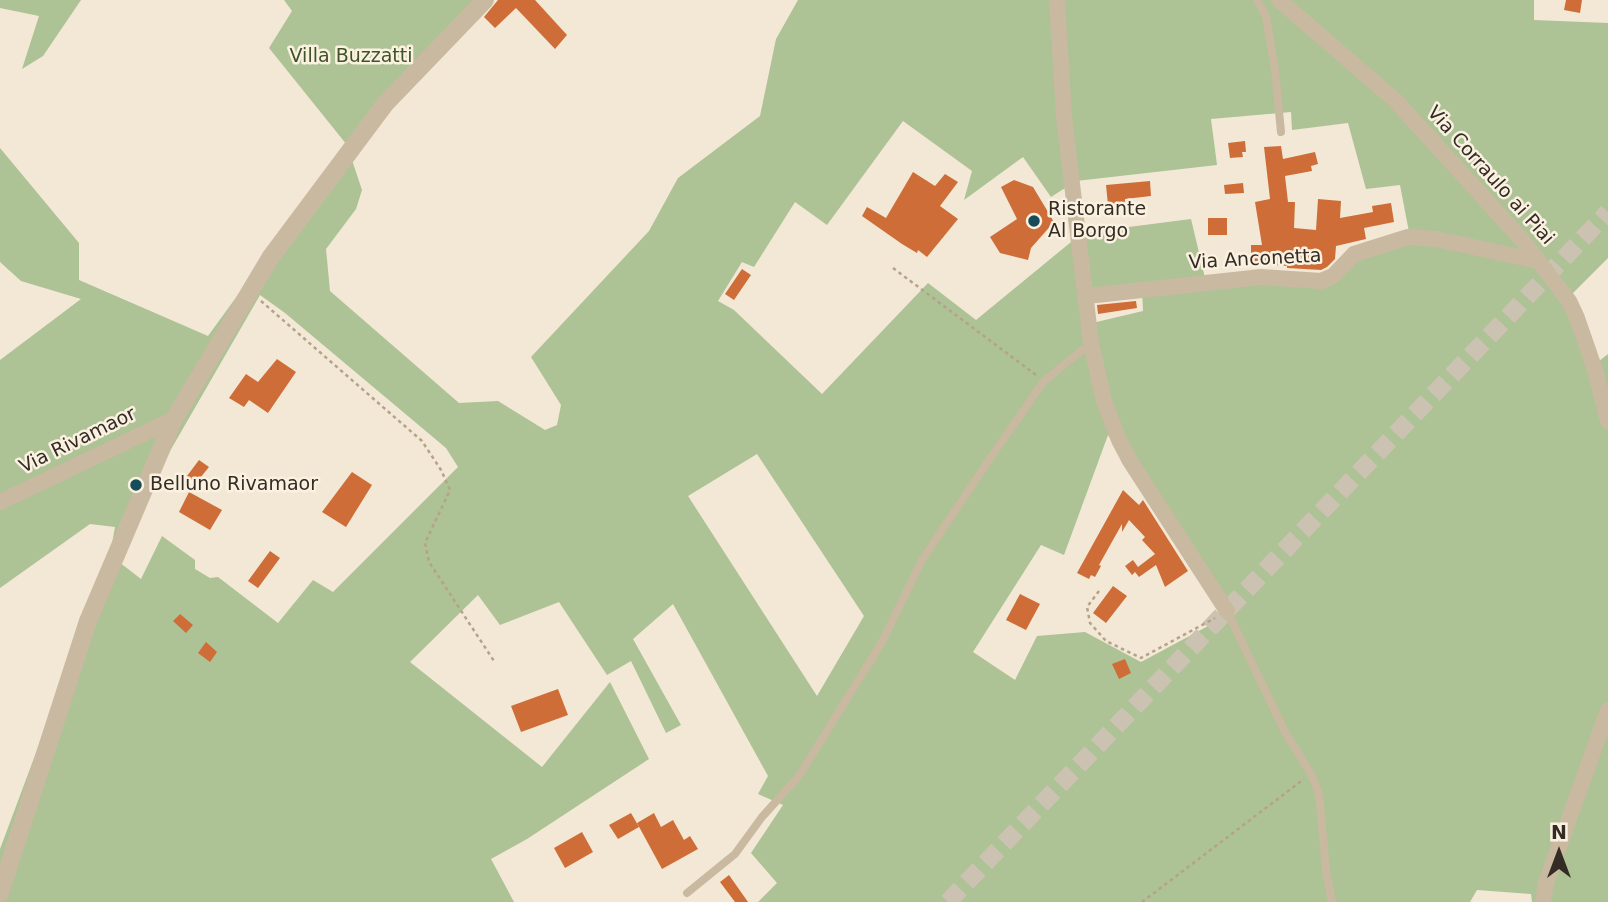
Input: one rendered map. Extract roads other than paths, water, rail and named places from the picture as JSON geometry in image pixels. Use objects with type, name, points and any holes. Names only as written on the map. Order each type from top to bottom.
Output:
[{"type":"street","points":[[0,893],[88,621],[174,419],[270,258],[385,104],[485,0]]},
{"type":"street","points":[[1057,0],[1064,117],[1091,343],[1104,401],[1119,440],[1227,611]]},
{"type":"street","name":"Via Corraulo ai Piai","points":[[1279,0],[1396,101],[1524,242],[1562,292],[1577,318],[1595,370],[1608,421]]},
{"type":"street","name":"Via Anconetta","points":[[1087,296],[1261,277],[1321,281],[1333,276],[1358,252],[1414,236],[1538,261]]},
{"type":"street","name":"Via Rivamaor","points":[[0,502],[174,419]]},
{"type":"street","points":[[1543,902],[1546,883],[1608,710]]},
{"type":"lane","points":[[1257,0],[1266,16],[1281,132]]},
{"type":"lane","points":[[687,893],[735,854],[762,817],[799,776],[882,642],[922,560],[1044,381],[1091,343]]},
{"type":"lane","points":[[1227,611],[1285,732],[1311,774],[1319,794],[1326,870],[1332,902]]},
{"type":"tunnel","points":[[948,902],[1608,212]]},
{"type":"place","name":"Ristorante Al Borgo","points":[[1034,221]]},
{"type":"place","name":"Belluno Rivamaor","points":[[136,485]]},
{"type":"park label","name":"Villa Buzzatti","points":[[351,57]]}]
